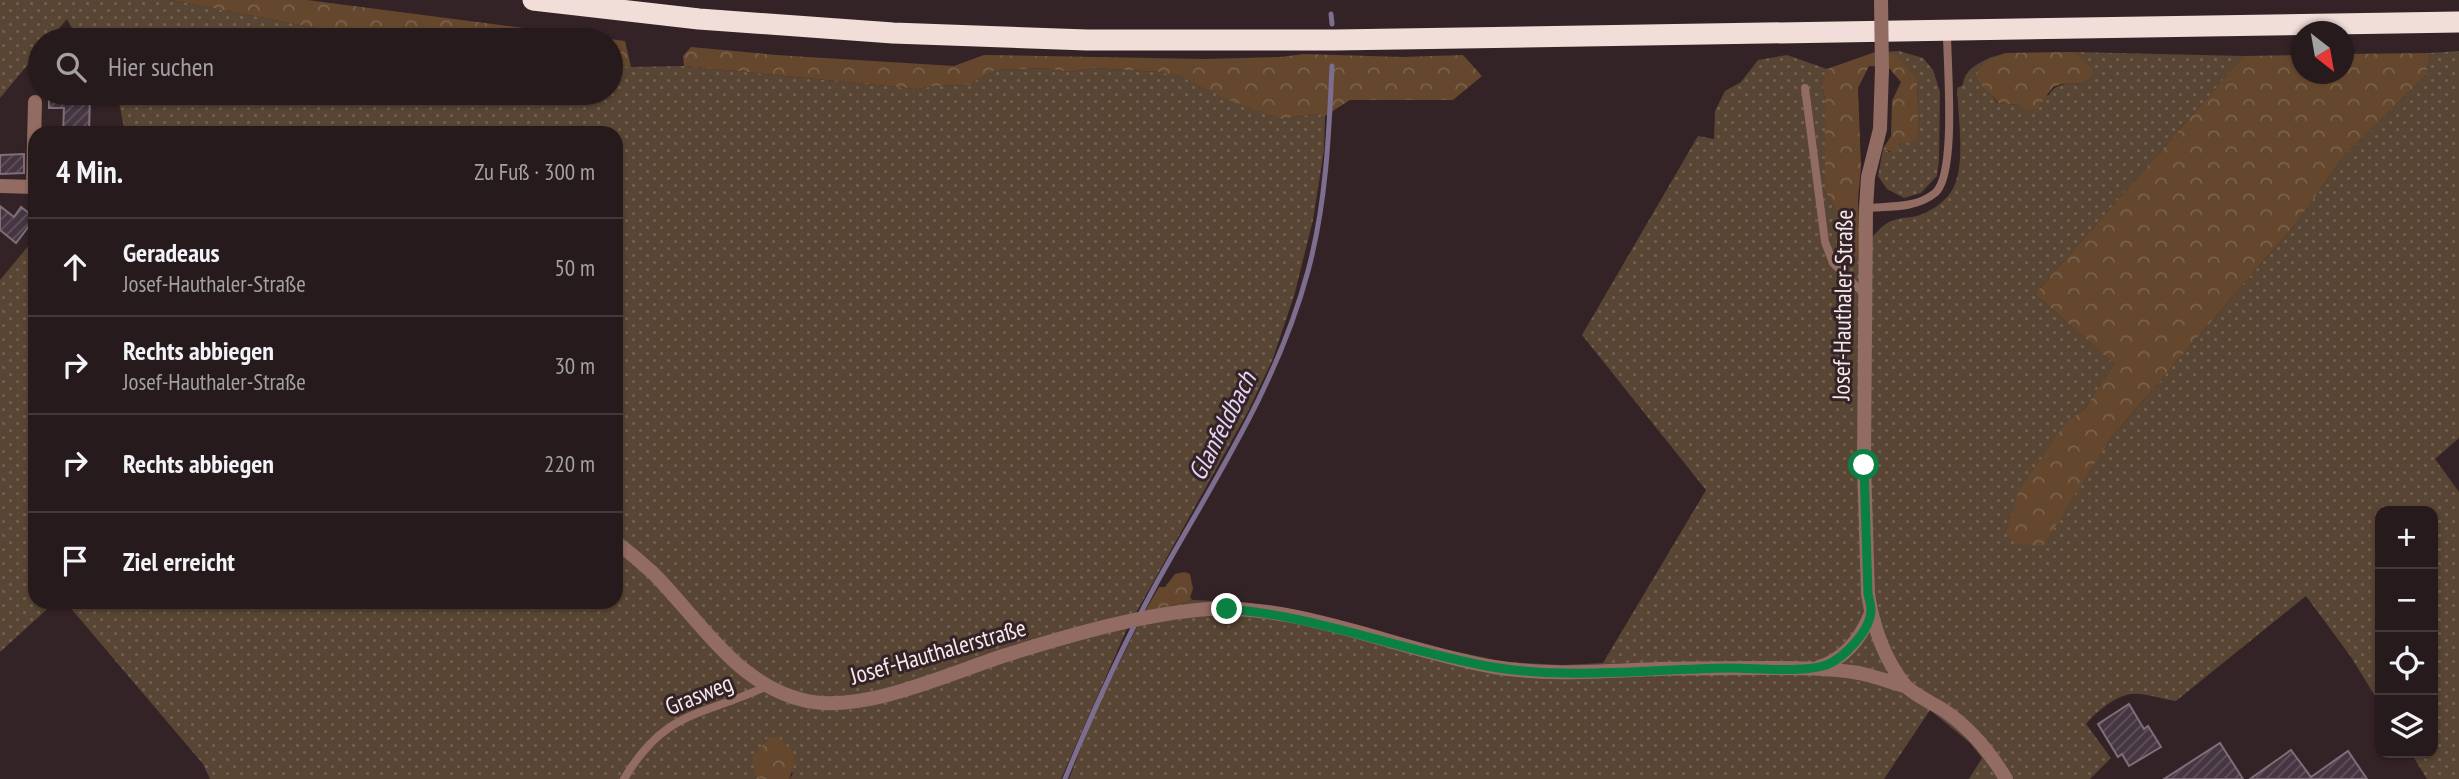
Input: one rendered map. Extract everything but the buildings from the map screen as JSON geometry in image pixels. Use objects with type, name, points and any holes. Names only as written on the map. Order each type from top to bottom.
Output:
[{"type":"highway","points":[[533,0],[699,19],[880,32],[1087,40],[1335,40],[2459,22]]},
{"type":"street","name":"Josef-Hauthaler-Straße","points":[[1881,0],[1880,129],[1868,177],[1866,208],[1864,465],[1868,594],[1874,626],[1905,686],[1945,711],[1971,732],[2006,779]]},
{"type":"street","points":[[35,105],[35,126]]},
{"type":"street","points":[[0,186],[28,186]]},
{"type":"street","name":"Josef-Hauthalerstraße","points":[[623,548],[654,574],[723,651],[769,685],[803,700],[835,704],[900,690],[1012,653],[1122,624],[1158,615],[1203,609],[1252,611],[1317,623],[1452,659],[1544,673],[1815,668],[1858,673],[1905,686]]},
{"type":"street","points":[[1815,668],[1840,659],[1854,643],[1871,612]]},
{"type":"lane","points":[[1866,208],[1904,206],[1924,200],[1937,191],[1945,179],[1949,144],[1947,30]]},
{"type":"lane","points":[[1805,88],[1825,242],[1833,262],[1866,296]]},
{"type":"lane","name":"Grasweg","points":[[624,779],[647,745],[677,722],[696,712],[742,698],[769,685]]},
{"type":"shaded area","points":[[0,0],[171,0],[316,28],[72,28],[67,19],[59,28],[28,28],[28,64],[0,98]]},
{"type":"shaded area","points":[[1899,51],[1923,58],[1933,70],[1940,92],[1937,176],[1921,193],[1904,198],[1887,189],[1878,176],[1883,149],[1890,152],[1899,144],[1919,136],[1917,80],[1883,52]]},
{"type":"shaded area","points":[[2459,51],[2459,438],[2435,459],[2459,492],[2459,779],[2427,779],[2414,758],[2438,758],[2438,506],[2375,506],[2375,696],[2351,657],[2306,596],[2176,701],[2132,694],[2119,697],[2101,709],[2086,724],[2111,758],[2090,779],[1969,779],[1982,758],[1970,743],[1930,710],[1884,779],[1069,779],[1094,714],[1144,613],[1192,600],[1277,607],[1424,645],[1506,662],[1562,665],[1603,663],[1706,490],[1582,335],[1698,136],[1714,139],[1715,111],[1725,91],[1741,82],[1758,60],[1787,55],[1827,69],[1822,80],[1825,100],[1825,191],[1836,210],[1841,229],[1841,250],[1851,260],[1878,230],[1889,222],[1925,213],[1950,194],[1960,162],[1957,88],[1963,85],[1970,70],[1980,63],[1997,55],[1981,66],[1979,82],[1987,88],[1997,103],[2020,105],[2049,95],[2059,86],[2082,83],[2092,69],[2074,52],[2244,56],[2035,294],[2114,364],[2084,410],[2067,421],[2042,546],[2110,439],[2297,222],[2343,157],[2426,75],[2430,53]]},
{"type":"shaded area","points":[[623,66],[684,66],[918,89],[968,85],[995,70],[1045,68],[1070,72],[1094,68],[1160,72],[1180,76],[1281,119],[1314,114],[1325,116],[1324,150],[1313,220],[1294,296],[1272,361],[1246,415],[1126,631],[1061,779],[789,779],[793,774],[778,737],[769,737],[757,756],[756,779],[210,779],[203,764],[71,609],[623,609],[623,126],[124,126],[119,105],[623,105]]},
{"type":"shaded area","points":[[28,246],[28,609],[47,609],[0,652],[0,280]]},
{"type":"green space","points":[[171,0],[307,0],[524,28],[316,28]]},
{"type":"green space","points":[[623,41],[625,41],[631,67],[623,66]]},
{"type":"green space","points":[[691,47],[954,66],[984,55],[1203,59],[1304,54],[1402,57],[1463,55],[1482,76],[1453,100],[1350,100],[1325,116],[1314,114],[1281,119],[1229,100],[1180,76],[1160,72],[1094,68],[1070,72],[1045,68],[995,70],[968,85],[918,89],[684,66],[683,56]]},
{"type":"green space","points":[[1875,52],[1897,55],[1917,80],[1919,136],[1914,142],[1899,144],[1896,153],[1883,149],[1891,136],[1892,101],[1901,82],[1888,67],[1869,66],[1858,88],[1860,245],[1858,255],[1851,260],[1844,259],[1836,210],[1825,191],[1825,100],[1822,80],[1827,69]]},
{"type":"green space","points":[[2074,52],[2093,69],[2092,75],[2082,83],[2053,87],[2036,110],[1998,103],[1979,82],[1977,76],[1985,62],[2006,53]]},
{"type":"green space","points":[[2430,53],[2426,75],[2343,157],[2297,222],[2110,439],[2043,546],[2016,544],[2006,533],[2019,491],[2067,421],[2084,410],[2114,364],[2035,294],[2244,56],[2291,55],[2291,84],[2354,84],[2354,54]]},
{"type":"green space","points":[[1175,574],[1190,574],[1192,600],[1144,613],[1159,587],[1165,587]]},
{"type":"green space","points":[[769,737],[778,737],[791,750],[796,761],[789,779],[756,779],[752,758]]},
{"type":"waterway","name":"Glanfeldbach","points":[[1331,14],[1332,24]]},
{"type":"waterway","name":"Glanfeldbach","points":[[1065,779],[1130,633],[1241,433],[1279,355],[1295,314],[1314,246],[1323,195],[1332,66]]},
{"type":"route","points":[[1227,609],[1283,615],[1452,659],[1518,671],[1595,673],[1660,669],[1815,668],[1840,659],[1866,625],[1871,612],[1868,594],[1864,465]]}]
